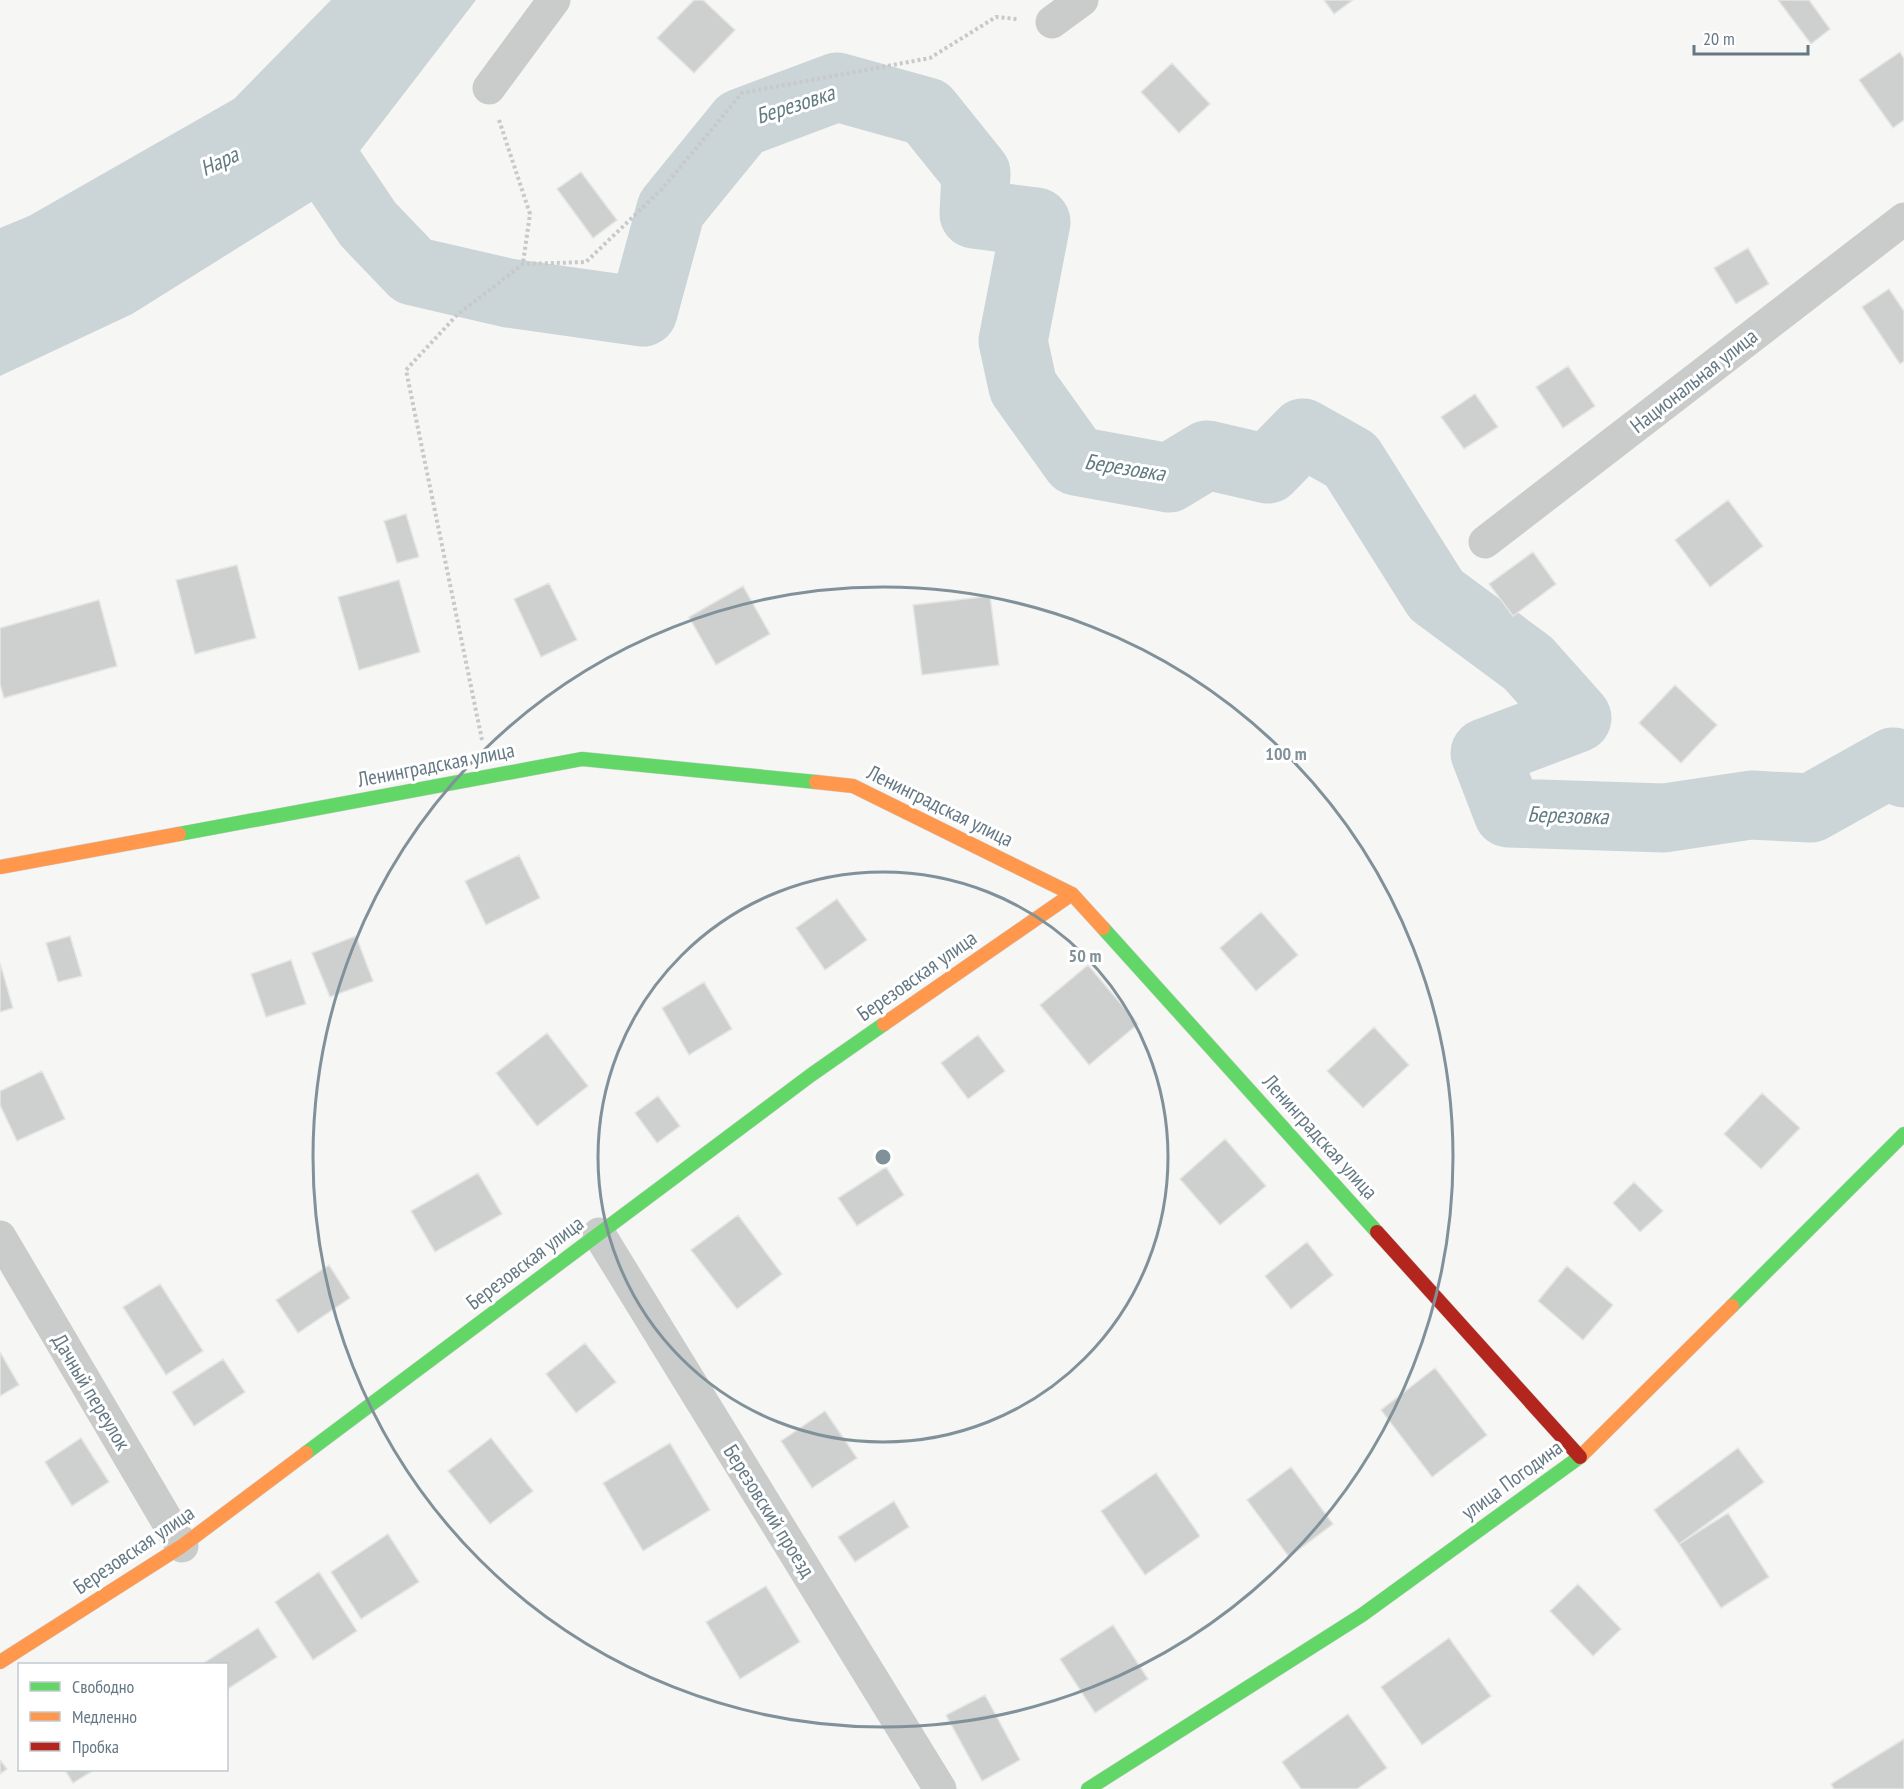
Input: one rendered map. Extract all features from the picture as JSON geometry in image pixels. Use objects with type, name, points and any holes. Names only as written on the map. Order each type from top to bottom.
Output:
[{"type":"street","points":[[489,88],[554,0]]},
{"type":"street","points":[[1052,21],[1082,0]]},
{"type":"street","name":"Национальная улица","points":[[1485,542],[1904,219]]},
{"type":"street","name":"Ленинградская улица","points":[[0,867],[582,759],[853,786],[1072,894],[1580,1457]]},
{"type":"street","name":"Березовская улица","points":[[0,1662],[182,1546],[811,1075],[1072,894]]},
{"type":"street","name":"улица Погодина","points":[[1088,1789],[1362,1615],[1580,1457],[1904,1134]]},
{"type":"street","name":"Березовский проезд","points":[[599,1234],[940,1789]]},
{"type":"street","name":"Дачный переулок","points":[[0,1237],[182,1546]]},
{"type":"path","points":[[489,776],[406,370],[457,315],[523,264],[586,262],[662,189],[742,93],[930,58],[996,17],[1052,21]]},
{"type":"path","points":[[489,88],[530,214],[523,264]]},
{"type":"water","name":"Нара","points":[[331,0],[476,0],[329,191],[132,314],[0,376],[0,228],[29,216],[234,99]]},
{"type":"building","points":[[694,0],[703,0],[735,30],[694,73],[657,38]]},
{"type":"building","points":[[1324,0],[1353,0],[1334,14]]},
{"type":"building","points":[[1778,0],[1809,0],[1830,29],[1811,44]]},
{"type":"building","points":[[1900,52],[1904,59],[1904,120],[1893,128],[1859,80]]},
{"type":"building","points":[[1172,63],[1210,104],[1179,133],[1141,92]]},
{"type":"building","points":[[581,172],[617,220],[593,238],[557,189]]},
{"type":"building","points":[[1748,248],[1769,284],[1736,304],[1714,268]]},
{"type":"building","points":[[1889,289],[1904,311],[1904,361],[1900,364],[1862,307]]},
{"type":"building","points":[[1568,366],[1595,406],[1563,428],[1536,387]]},
{"type":"building","points":[[1475,394],[1498,427],[1464,449],[1441,417]]},
{"type":"building","points":[[1728,500],[1763,546],[1710,587],[1675,540]]},
{"type":"building","points":[[406,514],[419,557],[397,563],[384,521]]},
{"type":"building","points":[[1533,552],[1556,584],[1513,616],[1489,584]]},
{"type":"building","points":[[237,565],[256,638],[195,654],[176,580]]},
{"type":"building","points":[[399,580],[420,652],[359,670],[338,597]]},
{"type":"building","points":[[549,583],[577,640],[541,657],[514,599]]},
{"type":"building","points":[[743,586],[770,634],[716,665],[689,617]]},
{"type":"building","points":[[990,596],[999,665],[922,675],[913,605]]},
{"type":"building","points":[[99,600],[117,666],[4,698],[0,684],[0,628]]},
{"type":"building","points":[[1675,685],[1717,725],[1681,763],[1639,723]]},
{"type":"building","points":[[519,855],[540,898],[486,925],[465,881]]},
{"type":"building","points":[[837,899],[867,940],[825,970],[796,928]]},
{"type":"building","points":[[1261,912],[1298,955],[1256,991],[1220,948]]},
{"type":"building","points":[[70,936],[82,976],[58,982],[46,943]]},
{"type":"building","points":[[356,936],[373,981],[330,997],[312,953]]},
{"type":"building","points":[[291,960],[306,1004],[266,1017],[251,974]]},
{"type":"building","points":[[0,963],[13,1008],[0,1012]]},
{"type":"building","points":[[1088,965],[1138,1024],[1089,1065],[1040,1005]]},
{"type":"building","points":[[704,982],[732,1029],[689,1055],[662,1008]]},
{"type":"building","points":[[1374,1027],[1409,1065],[1363,1108],[1327,1071]]},
{"type":"building","points":[[547,1033],[588,1086],[537,1126],[496,1073]]},
{"type":"building","points":[[978,1035],[1005,1071],[968,1099],[941,1063]]},
{"type":"building","points":[[42,1071],[65,1119],[17,1141],[0,1105],[0,1091]]},
{"type":"building","points":[[1762,1093],[1800,1128],[1761,1169],[1724,1134]]},
{"type":"building","points":[[658,1096],[680,1126],[657,1143],[635,1113]]},
{"type":"building","points":[[1225,1139],[1266,1186],[1220,1225],[1180,1179]]},
{"type":"building","points":[[886,1167],[904,1195],[857,1226],[838,1198]]},
{"type":"building","points":[[478,1173],[502,1214],[435,1252],[411,1211]]},
{"type":"building","points":[[1634,1182],[1663,1211],[1640,1232],[1613,1203]]},
{"type":"building","points":[[738,1215],[782,1274],[737,1309],[691,1250]]},
{"type":"building","points":[[1307,1242],[1333,1275],[1291,1309],[1265,1276]]},
{"type":"building","points":[[329,1265],[350,1298],[298,1333],[276,1300]]},
{"type":"building","points":[[1567,1266],[1613,1305],[1583,1340],[1538,1301]]},
{"type":"building","points":[[160,1284],[203,1351],[166,1375],[123,1307]]},
{"type":"building","points":[[585,1343],[616,1382],[576,1413],[546,1374]]},
{"type":"building","points":[[0,1352],[19,1385],[0,1396]]},
{"type":"building","points":[[223,1359],[245,1392],[194,1426],[172,1392]]},
{"type":"building","points":[[1435,1368],[1487,1435],[1432,1477],[1381,1410]]},
{"type":"building","points":[[825,1411],[857,1458],[812,1488],[781,1441]]},
{"type":"building","points":[[81,1438],[109,1482],[72,1506],[45,1462]]},
{"type":"building","points":[[491,1438],[533,1491],[490,1524],[448,1471]]},
{"type":"building","points":[[670,1443],[710,1510],[643,1551],[603,1483]]},
{"type":"building","points":[[1738,1448],[1764,1482],[1679,1544],[1654,1510]]},
{"type":"building","points":[[1291,1467],[1333,1524],[1289,1557],[1247,1500]]},
{"type":"building","points":[[1156,1473],[1200,1536],[1145,1575],[1101,1511]]},
{"type":"building","points":[[894,1501],[909,1527],[855,1562],[838,1537]]},
{"type":"building","points":[[1728,1513],[1769,1577],[1721,1608],[1679,1544]]},
{"type":"building","points":[[388,1534],[419,1582],[361,1619],[331,1572]]},
{"type":"building","points":[[319,1572],[357,1631],[313,1660],[275,1602]]},
{"type":"building","points":[[1578,1584],[1621,1629],[1593,1656],[1550,1611]]},
{"type":"building","points":[[766,1586],[800,1642],[740,1679],[706,1622]]},
{"type":"building","points":[[1113,1625],[1148,1679],[1095,1713],[1060,1659]]},
{"type":"building","points":[[258,1628],[277,1657],[228,1689],[228,1663],[204,1663]]},
{"type":"building","points":[[1449,1638],[1491,1696],[1422,1745],[1381,1687]]},
{"type":"building","points":[[985,1695],[1020,1760],[982,1781],[946,1715]]},
{"type":"building","points":[[1348,1714],[1387,1768],[1357,1789],[1301,1789],[1282,1762]]},
{"type":"building","points":[[1904,1739],[1904,1789],[1834,1789],[1831,1784]]},
{"type":"building","points":[[0,1760],[7,1769],[0,1774]]},
{"type":"building","points":[[66,1771],[92,1771],[73,1783]]},
{"type":"waterway","name":"Березовка","points":[[300,123],[368,224],[413,271],[508,293],[643,312],[671,209],[741,123],[837,87],[927,112],[976,173],[974,214],[1036,222],[1013,341],[1023,387],[1076,461],[1169,478],[1207,455],[1268,469],[1303,433],[1351,460],[1436,595],[1528,663],[1577,718],[1485,753],[1508,813],[1664,818],[1751,805],[1811,808],[1893,762],[1904,773]]},
{"type":"traffic: fast","points":[[179,834],[582,759],[816,782]]},
{"type":"traffic: fast","points":[[1103,928],[1377,1232]]},
{"type":"traffic: fast","points":[[306,1453],[811,1075],[884,1024]]},
{"type":"traffic: fast","points":[[1732,1306],[1904,1134]]},
{"type":"traffic: fast","points":[[1088,1789],[1362,1615],[1581,1456]]},
{"type":"traffic: slow","points":[[816,782],[853,786],[1072,894],[1103,928]]},
{"type":"traffic: slow","points":[[0,867],[179,834]]},
{"type":"traffic: slow","points":[[884,1024],[1072,894]]},
{"type":"traffic: slow","points":[[1581,1456],[1732,1306]]},
{"type":"traffic: slow","points":[[0,1662],[182,1546],[306,1453]]},
{"type":"traffic: jam","points":[[1377,1232],[1580,1457]]}]
